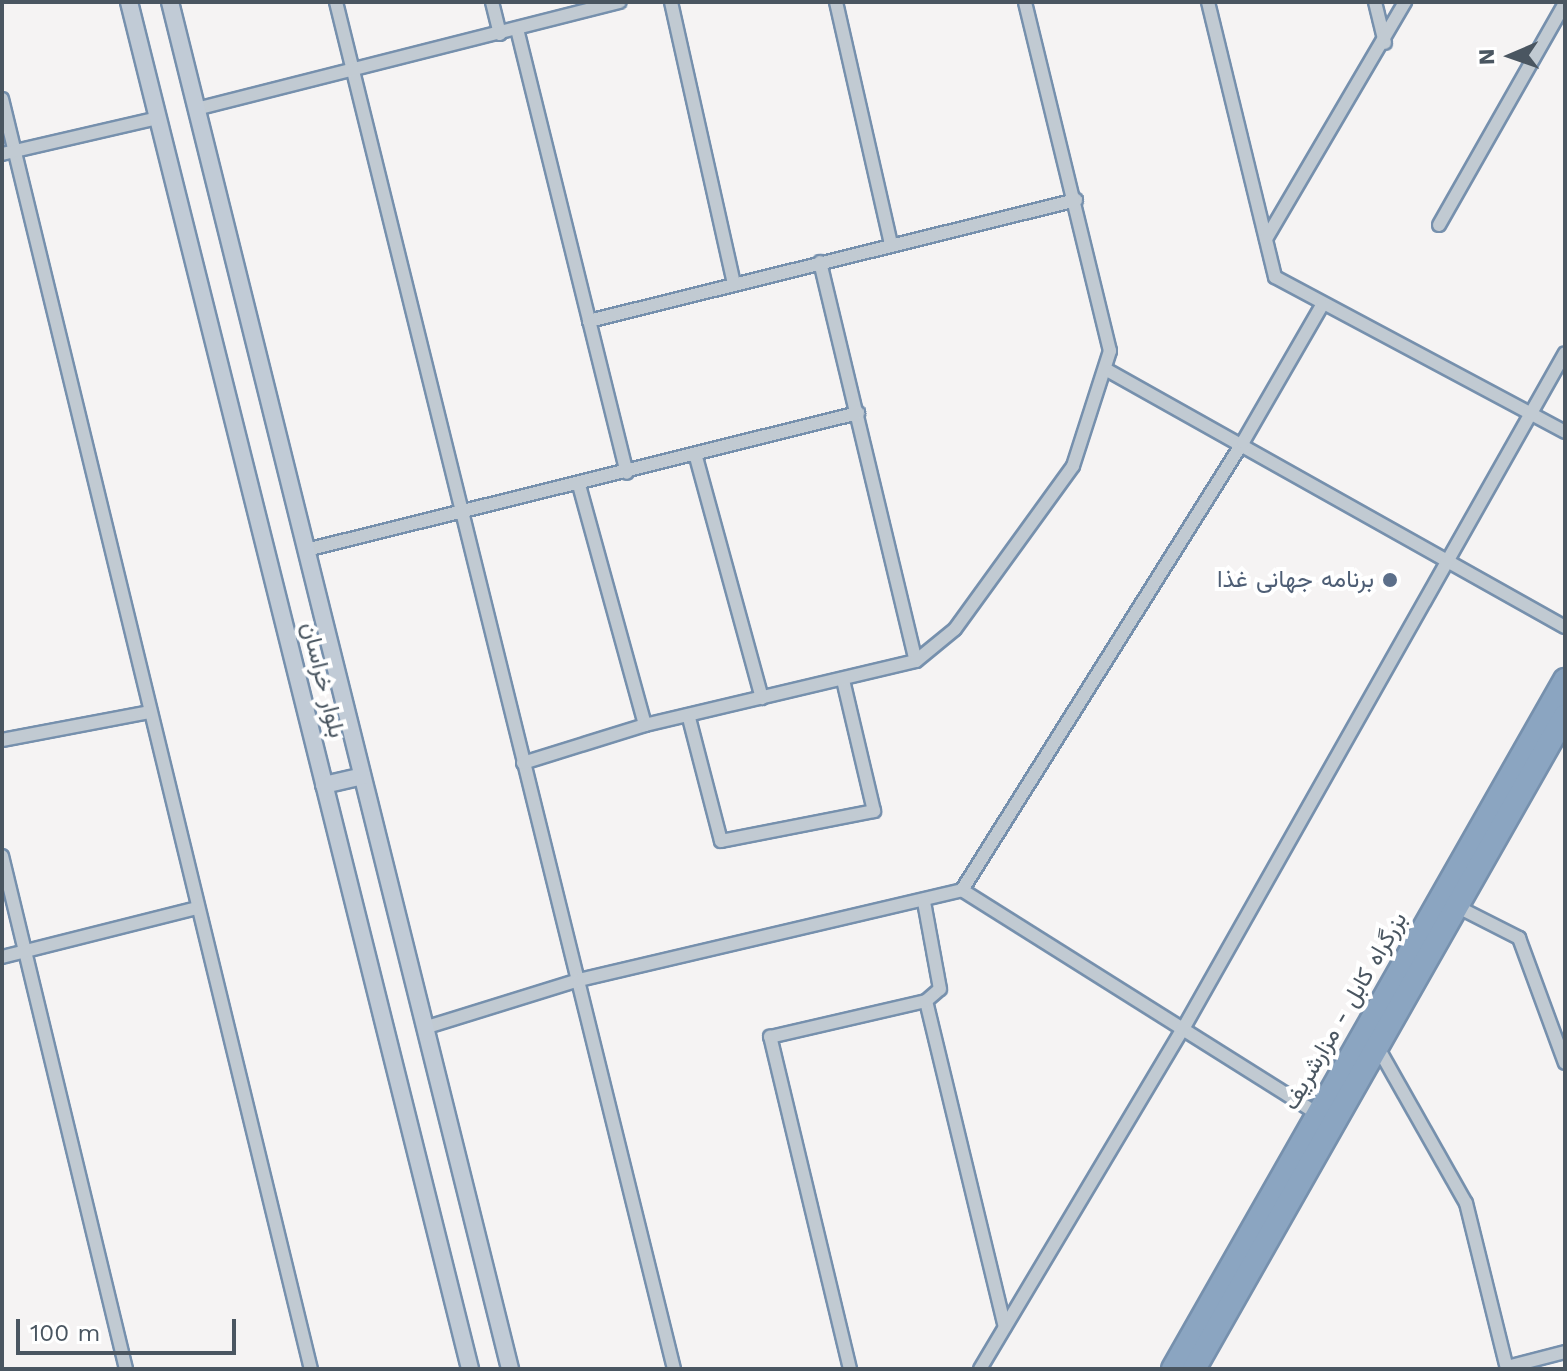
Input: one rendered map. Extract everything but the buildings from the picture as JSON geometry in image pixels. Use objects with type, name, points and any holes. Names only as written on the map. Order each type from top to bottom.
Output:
[{"type":"highway","name":"بزرگراه کابل - مزارشریف","points":[[1173,1369],[1565,680]]},
{"type":"highway","name":"بزرگراه کابل - مزارشریف","points":[[1194,1369],[1565,716]]},
{"type":"main road","name":"بلوار خراسان","points":[[129,2],[470,1369]]},
{"type":"main road","name":"بلوار خراسان","points":[[170,2],[510,1369]]},
{"type":"main road","points":[[324,785],[362,776]]},
{"type":"street","points":[[336,2],[674,1369]]},
{"type":"street","points":[[492,2],[500,34]]},
{"type":"street","points":[[196,109],[353,72],[620,2]]},
{"type":"street","points":[[671,2],[734,283]]},
{"type":"street","points":[[836,2],[891,244]]},
{"type":"street","points":[[523,763],[645,725],[689,718],[916,661],[955,629],[1073,466],[1107,370],[1110,351],[1076,200],[1025,2]]},
{"type":"street","points":[[1208,2],[1275,277],[1322,305],[1565,432]]},
{"type":"street","points":[[1375,2],[1385,43]]},
{"type":"street","points":[[1266,239],[1385,43],[1405,2]]},
{"type":"street","points":[[1439,225],[1565,3]]},
{"type":"street","points":[[517,29],[627,473]]},
{"type":"street","points":[[2,99],[8,152],[150,712],[311,1369]]},
{"type":"street","points":[[8,152],[158,118]]},
{"type":"street","points":[[589,321],[1076,200]]},
{"type":"street","points":[[820,262],[916,661]]},
{"type":"street","points":[[424,1028],[579,980],[924,902],[962,890],[1243,442],[1322,305]]},
{"type":"street","points":[[980,1369],[1183,1029],[1565,353]]},
{"type":"street","points":[[1107,370],[1243,442],[1565,627]]},
{"type":"street","points":[[306,550],[696,457],[858,413]]},
{"type":"street","points":[[696,457],[762,698]]},
{"type":"street","points":[[579,485],[645,725]]},
{"type":"street","points":[[689,718],[721,841],[874,811],[843,680]]},
{"type":"street","points":[[2,740],[150,712]]},
{"type":"street","points":[[2,856],[126,1369]]},
{"type":"street","points":[[962,890],[1316,1113]]},
{"type":"street","points":[[850,1369],[770,1037],[926,1001],[940,989],[924,902]]},
{"type":"street","points":[[1456,906],[1519,938],[1565,1063]]},
{"type":"street","points":[[2,957],[197,908]]},
{"type":"street","points":[[926,1001],[1005,1327]]},
{"type":"street","points":[[1377,1046],[1466,1203],[1507,1368],[1565,1352]]},
{"type":"place","name":"برنامه جهانی غذا","points":[[1390,580]]}]
